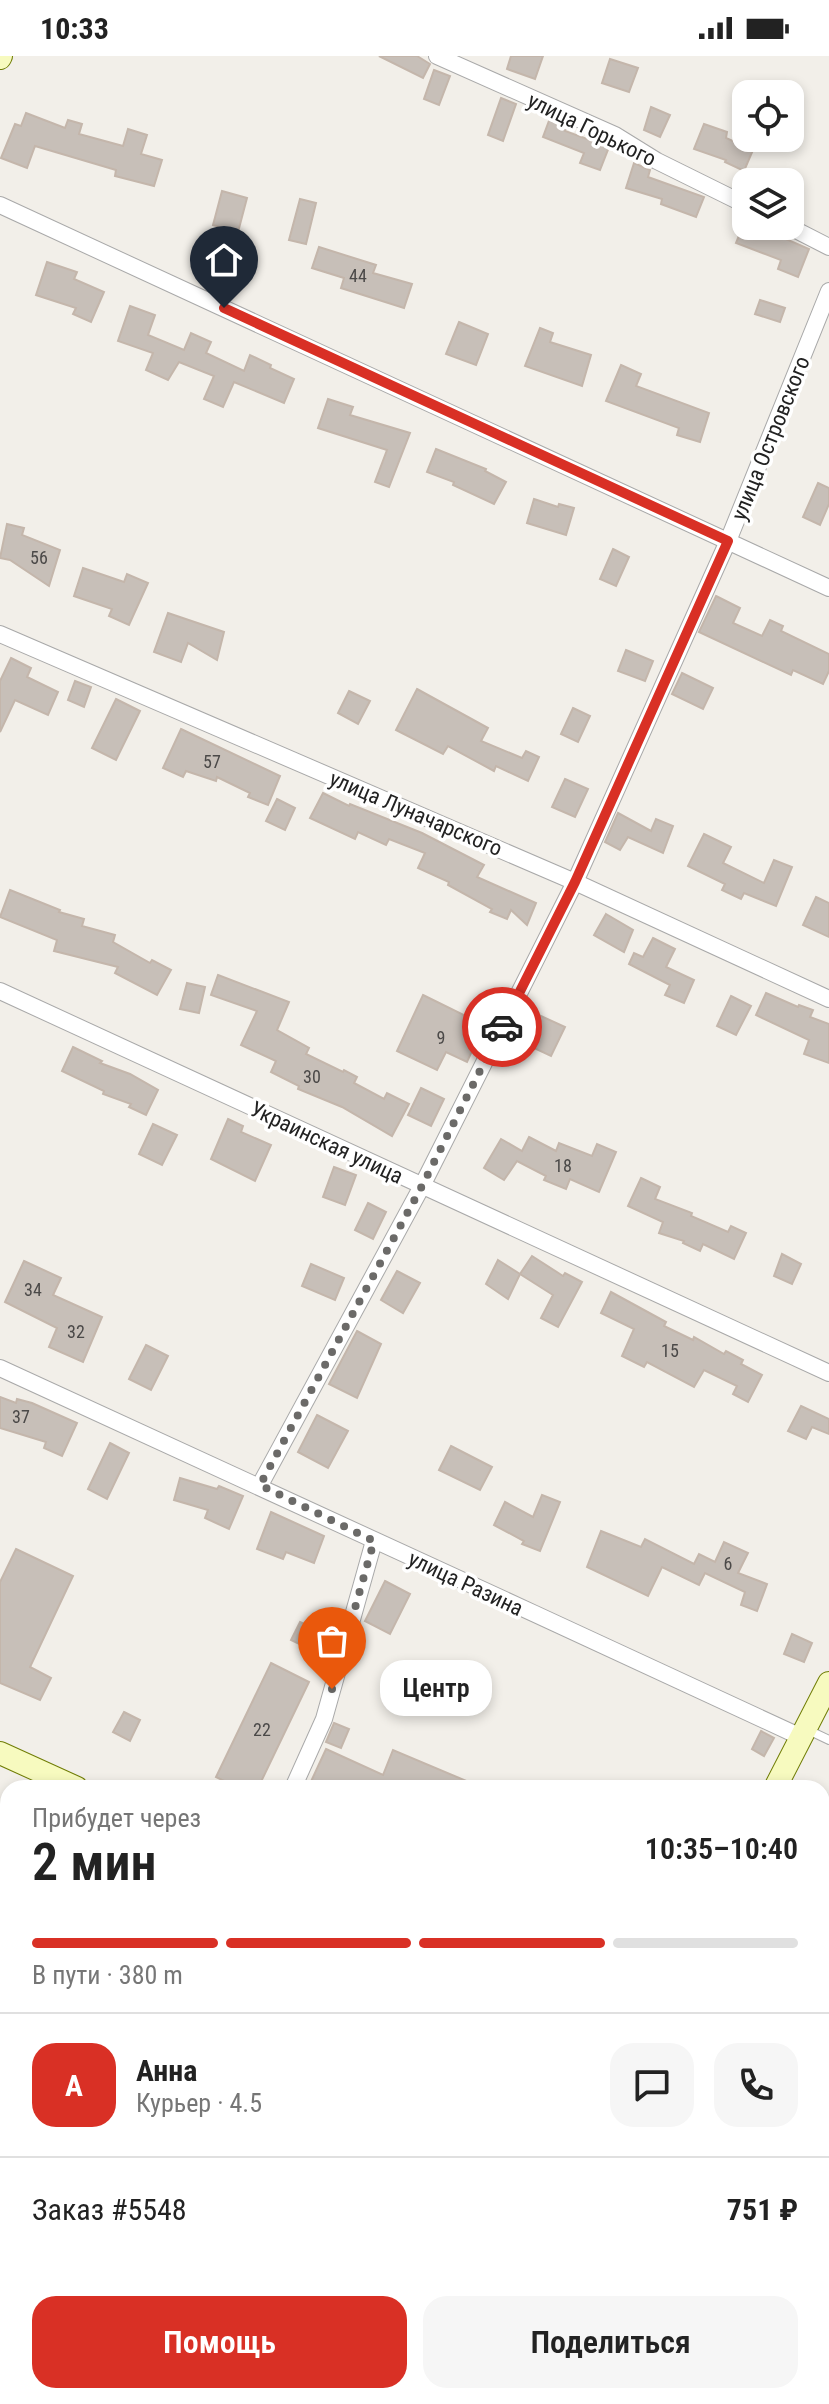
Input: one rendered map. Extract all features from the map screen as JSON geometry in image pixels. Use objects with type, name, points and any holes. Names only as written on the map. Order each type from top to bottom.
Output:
[{"type":"street","name":"улица Горького","points":[[437,56],[615,135],[657,161],[732,198]]},
{"type":"street","points":[[0,205],[829,588]]},
{"type":"street","points":[[804,234],[829,247]]},
{"type":"street","name":"улица Островского","points":[[260,1485],[422,1186],[575,882],[728,541],[829,291]]},
{"type":"street","name":"улица Луначарского","points":[[0,634],[575,882],[829,999]]},
{"type":"street","name":"Украинская улица","points":[[0,991],[829,1373]]},
{"type":"street","name":"улица Разина","points":[[0,1368],[260,1485],[374,1541],[803,1733]]},
{"type":"street","points":[[297,1780],[324,1719],[374,1541]]},
{"type":"street","points":[[779,1780],[829,1683]]},
{"type":"street","points":[[0,1753],[59,1780]]},
{"type":"lane","points":[[803,1733],[829,1740]]},
{"type":"building","points":[[379,56],[417,56],[430,64],[423,78]]},
{"type":"building","points":[[511,56],[543,56],[535,79],[507,69]]},
{"type":"building","points":[[610,59],[638,68],[629,92],[602,83]]},
{"type":"building","points":[[434,70],[450,76],[439,105],[424,99]]},
{"type":"building","points":[[501,98],[516,104],[503,141],[488,135]]},
{"type":"building","points":[[651,107],[670,115],[660,137],[644,130]]},
{"type":"building","points":[[26,113],[65,128],[68,120],[82,124],[79,134],[123,146],[128,129],[147,135],[141,154],[162,160],[154,186],[115,176],[116,170],[35,146],[27,168],[1,158],[15,124],[21,126]]},
{"type":"building","points":[[550,118],[567,126],[565,131],[609,147],[600,170],[580,163],[584,153],[543,137]]},
{"type":"building","points":[[704,124],[727,132],[726,138],[732,141],[732,152],[752,152],[745,168],[738,168],[726,160],[694,149]]},
{"type":"building","points":[[634,163],[650,170],[648,177],[704,197],[696,217],[661,204],[662,199],[626,188]]},
{"type":"building","points":[[222,191],[247,198],[238,232],[213,225]]},
{"type":"building","points":[[300,199],[316,203],[306,244],[289,240]]},
{"type":"building","points":[[737,240],[788,240],[809,249],[798,277],[778,269],[781,260],[736,243]]},
{"type":"building","points":[[319,247],[376,265],[373,273],[412,284],[404,308],[341,288],[344,278],[312,268]]},
{"type":"building","points":[[47,262],[77,272],[74,279],[104,292],[91,322],[73,314],[76,308],[36,295]]},
{"type":"building","points":[[760,300],[785,308],[780,322],[755,314]]},
{"type":"building","points":[[130,306],[155,315],[148,335],[184,350],[191,333],[211,342],[206,353],[244,371],[250,355],[294,379],[284,403],[234,382],[223,407],[204,399],[214,376],[179,362],[168,380],[146,370],[153,353],[118,341]]},
{"type":"building","points":[[459,322],[488,334],[476,365],[446,354]]},
{"type":"building","points":[[540,328],[553,333],[550,342],[591,355],[582,386],[525,366]]},
{"type":"building","points":[[621,365],[641,374],[636,386],[709,413],[700,442],[677,435],[679,428],[606,401]]},
{"type":"building","points":[[328,399],[353,407],[350,415],[410,433],[389,487],[375,482],[387,450],[318,428]]},
{"type":"building","points":[[436,449],[486,469],[506,482],[494,504],[453,485],[454,482],[427,472]]},
{"type":"building","points":[[818,483],[829,488],[829,504],[820,525],[803,517]]},
{"type":"building","points":[[534,499],[558,507],[559,504],[574,508],[566,535],[527,523]]},
{"type":"building","points":[[7,524],[24,528],[22,535],[60,550],[49,586],[10,560],[0,558]]},
{"type":"building","points":[[613,549],[629,557],[616,586],[600,579]]},
{"type":"building","points":[[83,568],[124,582],[127,574],[148,583],[129,625],[109,616],[112,609],[74,596]]},
{"type":"building","points":[[716,596],[740,608],[733,623],[762,636],[770,620],[783,626],[781,631],[829,654],[829,671],[823,684],[793,670],[791,675],[699,632]]},
{"type":"building","points":[[168,613],[224,632],[217,660],[188,643],[181,662],[154,652]]},
{"type":"building","points":[[626,650],[653,661],[645,681],[618,671]]},
{"type":"building","points":[[11,658],[31,668],[27,677],[58,692],[48,715],[15,700],[0,732],[0,681]]},
{"type":"building","points":[[682,673],[713,688],[703,709],[672,694]]},
{"type":"building","points":[[75,681],[91,687],[84,707],[68,700]]},
{"type":"building","points":[[417,689],[488,728],[481,741],[522,758],[526,751],[539,757],[528,781],[496,766],[494,771],[448,746],[443,754],[396,730]]},
{"type":"building","points":[[349,691],[370,701],[358,724],[338,713]]},
{"type":"building","points":[[116,699],[140,711],[116,760],[92,748]]},
{"type":"building","points":[[573,708],[590,716],[578,742],[561,734]]},
{"type":"building","points":[[181,729],[280,776],[268,805],[248,797],[250,793],[217,777],[216,781],[186,771],[183,777],[163,768]]},
{"type":"building","points":[[565,779],[588,789],[575,817],[552,807]]},
{"type":"building","points":[[323,793],[422,833],[484,865],[477,877],[536,903],[527,925],[511,910],[507,919],[490,912],[492,909],[448,885],[449,882],[418,868],[425,853],[389,839],[386,845],[358,832],[355,839],[310,818]]},
{"type":"building","points":[[277,799],[295,808],[285,830],[266,821]]},
{"type":"building","points":[[618,813],[651,831],[656,819],[673,826],[663,853],[628,837],[620,850],[605,842]]},
{"type":"building","points":[[704,834],[731,847],[723,863],[764,883],[774,860],[792,867],[776,906],[744,893],[741,899],[722,890],[725,884],[688,866]]},
{"type":"building","points":[[10,890],[59,912],[84,919],[82,926],[115,935],[113,942],[150,963],[152,960],[171,970],[157,995],[115,973],[118,967],[54,951],[57,940],[0,917]]},
{"type":"building","points":[[816,897],[829,903],[829,937],[803,925]]},
{"type":"building","points":[[606,914],[633,930],[624,952],[594,935]]},
{"type":"building","points":[[653,938],[675,949],[666,967],[694,980],[684,1003],[665,995],[670,985],[629,964],[634,953],[643,957]]},
{"type":"building","points":[[218,975],[289,1002],[277,1030],[309,1048],[306,1054],[357,1077],[354,1083],[384,1099],[387,1093],[409,1104],[392,1136],[342,1107],[298,1089],[299,1086],[271,1072],[276,1061],[241,1045],[257,1011],[211,995]]},
{"type":"building","points":[[187,983],[205,987],[199,1013],[180,1009]]},
{"type":"building","points":[[766,993],[813,1010],[810,1017],[829,1024],[829,1063],[804,1054],[809,1040],[756,1015]]},
{"type":"building","points":[[423,995],[484,1025],[467,1062],[446,1052],[437,1070],[397,1051]]},
{"type":"building","points":[[731,996],[751,1006],[736,1035],[717,1026]]},
{"type":"building","points":[[530,1011],[565,1027],[551,1056],[517,1040]]},
{"type":"building","points":[[73,1047],[158,1090],[146,1115],[129,1107],[131,1104],[103,1094],[104,1091],[62,1071]]},
{"type":"building","points":[[421,1088],[444,1099],[431,1126],[408,1115]]},
{"type":"building","points":[[228,1119],[243,1126],[241,1132],[271,1145],[255,1181],[211,1159]]},
{"type":"building","points":[[153,1124],[177,1135],[162,1165],[139,1154]]},
{"type":"building","points":[[529,1137],[556,1151],[559,1143],[592,1156],[597,1144],[616,1152],[599,1192],[570,1179],[566,1189],[544,1180],[546,1176],[517,1161],[504,1180],[484,1168],[501,1139],[522,1151]]},
{"type":"building","points":[[334,1167],[356,1175],[345,1205],[323,1197]]},
{"type":"building","points":[[641,1178],[660,1187],[655,1199],[692,1213],[691,1216],[728,1232],[731,1226],[746,1233],[734,1259],[703,1244],[700,1251],[684,1241],[659,1233],[663,1222],[628,1206]]},
{"type":"building","points":[[368,1203],[386,1212],[373,1239],[355,1230]]},
{"type":"building","points":[[782,1254],[801,1264],[792,1284],[774,1276]]},
{"type":"building","points":[[532,1256],[563,1276],[565,1273],[582,1282],[558,1327],[541,1318],[553,1295],[520,1274]]},
{"type":"building","points":[[498,1260],[520,1274],[508,1299],[486,1284]]},
{"type":"building","points":[[24,1261],[61,1278],[53,1295],[102,1317],[83,1362],[49,1347],[57,1328],[5,1302]]},
{"type":"building","points":[[311,1264],[344,1278],[335,1300],[302,1286]]},
{"type":"building","points":[[397,1271],[420,1283],[403,1313],[381,1300]]},
{"type":"building","points":[[611,1292],[666,1322],[664,1326],[693,1340],[694,1337],[724,1354],[726,1351],[743,1360],[741,1364],[762,1375],[748,1402],[733,1394],[737,1386],[704,1370],[694,1387],[647,1362],[644,1367],[622,1356],[634,1329],[601,1313]]},
{"type":"building","points":[[357,1331],[381,1344],[357,1398],[329,1384]]},
{"type":"building","points":[[146,1345],[168,1356],[151,1390],[129,1379]]},
{"type":"building","points":[[0,1397],[16,1403],[17,1399],[32,1403],[77,1423],[62,1456],[44,1448],[46,1442],[0,1428]]},
{"type":"building","points":[[801,1406],[829,1419],[829,1434],[812,1427],[806,1439],[788,1431]]},
{"type":"building","points":[[317,1415],[348,1431],[328,1468],[298,1452]]},
{"type":"building","points":[[110,1443],[129,1453],[107,1499],[88,1489]]},
{"type":"building","points":[[451,1446],[492,1467],[480,1490],[439,1470]]},
{"type":"building","points":[[180,1478],[217,1489],[219,1486],[243,1496],[229,1529],[205,1518],[208,1510],[174,1500]]},
{"type":"building","points":[[542,1495],[560,1502],[540,1551],[522,1544],[524,1541],[494,1525],[505,1502],[533,1517]]},
{"type":"building","points":[[271,1512],[324,1536],[314,1563],[286,1552],[283,1559],[257,1549]]},
{"type":"building","points":[[601,1531],[641,1547],[645,1539],[694,1564],[699,1554],[715,1562],[724,1542],[748,1553],[738,1573],[767,1584],[757,1611],[741,1605],[745,1592],[705,1573],[699,1585],[662,1567],[648,1596],[587,1567]]},
{"type":"building","points":[[16,1549],[73,1576],[30,1667],[51,1678],[40,1700],[0,1683],[0,1582]]},
{"type":"building","points":[[385,1581],[410,1594],[390,1634],[365,1621]]},
{"type":"building","points":[[300,1622],[321,1632],[312,1650],[291,1640]]},
{"type":"building","points":[[792,1634],[812,1643],[804,1662],[784,1654]]},
{"type":"building","points":[[271,1663],[309,1682],[262,1780],[222,1780],[216,1777]]},
{"type":"building","points":[[124,1712],[140,1720],[130,1741],[113,1732]]},
{"type":"building","points":[[334,1723],[349,1729],[341,1748],[326,1742]]},
{"type":"building","points":[[761,1731],[774,1738],[764,1756],[752,1749]]},
{"type":"building","points":[[326,1749],[383,1775],[393,1750],[464,1780],[312,1780]]},
{"type":"way so far","points":[[332,1689],[374,1541],[260,1485],[422,1186],[502,1027]]},
{"type":"place","name":"Центр","points":[[332,1689]]},
{"type":"route","points":[[224,308],[728,541],[575,882],[502,1027]]}]
